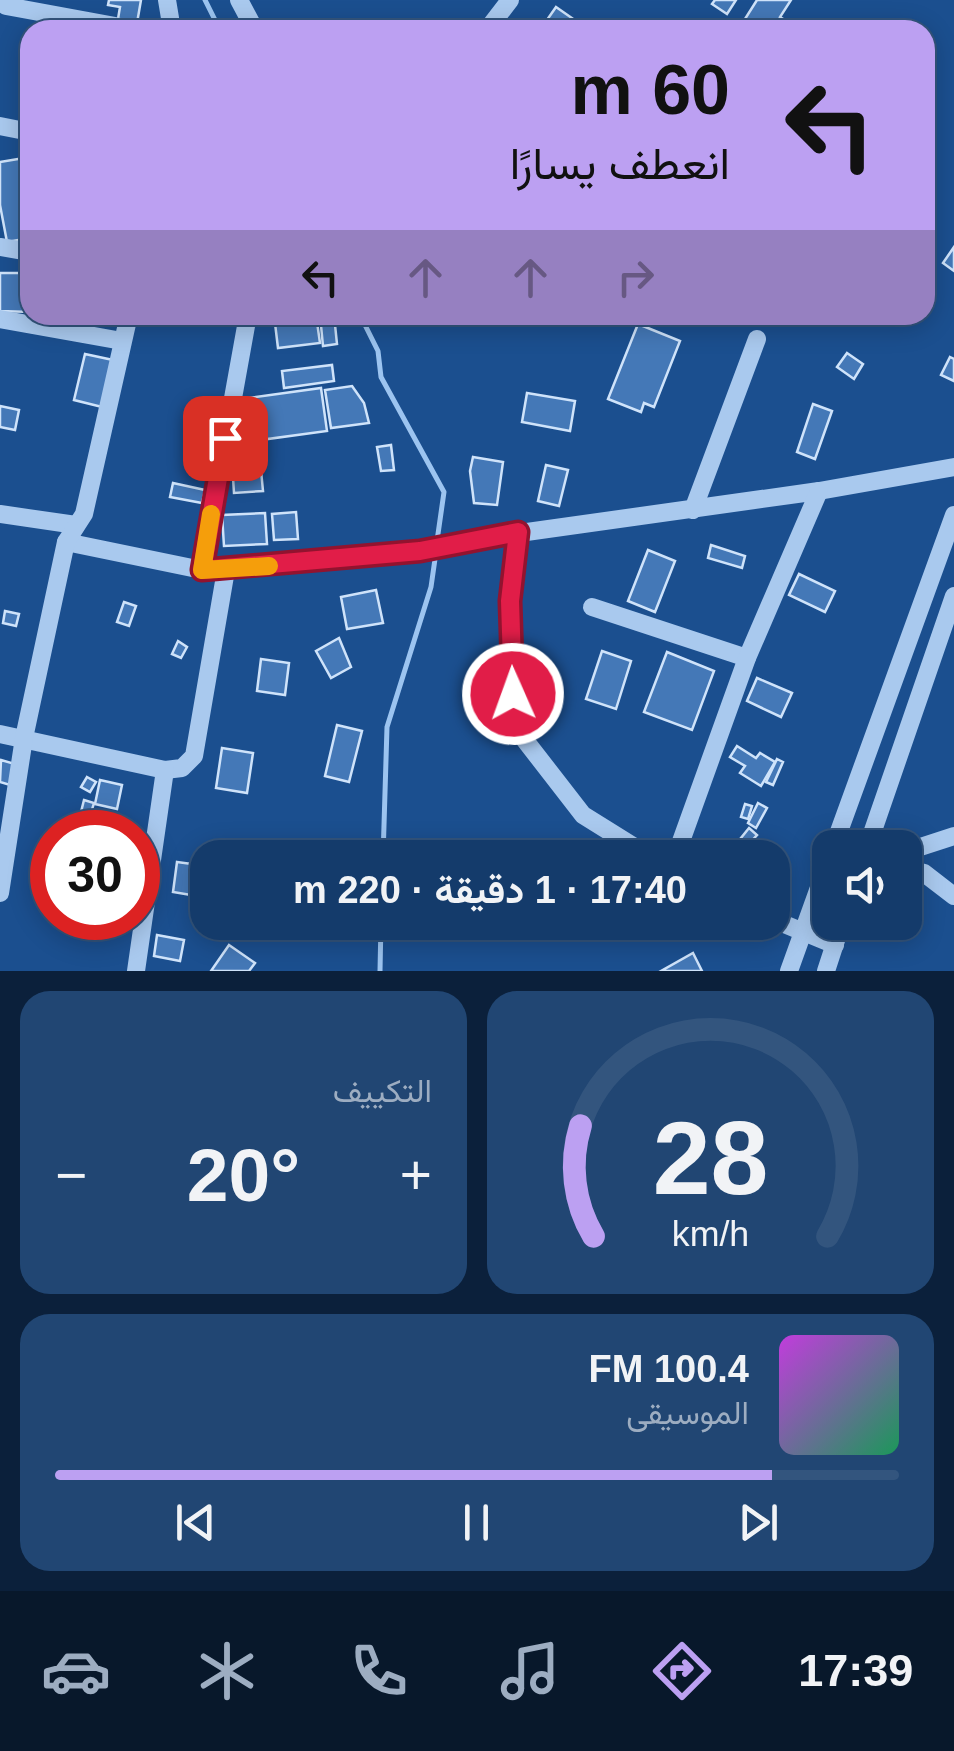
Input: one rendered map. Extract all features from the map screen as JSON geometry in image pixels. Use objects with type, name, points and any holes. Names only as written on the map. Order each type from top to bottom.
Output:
[{"type":"street","points":[[1,0],[6,6],[83,20]]},
{"type":"street","points":[[494,20],[510,0]]},
{"type":"street","points":[[33,325],[122,341]]},
{"type":"street","points":[[0,893],[6,828],[24,738],[71,533],[84,514],[126,325]]},
{"type":"street","points":[[202,570],[246,325]]},
{"type":"street","points":[[693,510],[756,338]]},
{"type":"street","points":[[0,514],[202,570],[226,570],[420,551],[518,532],[819,492],[954,468]]},
{"type":"street","points":[[681,840],[748,658],[819,492]]},
{"type":"street","points":[[841,830],[954,515]]},
{"type":"street","points":[[518,532],[510,601],[514,726],[582,815],[623,840]]},
{"type":"street","points":[[0,734],[165,770],[182,768],[194,756],[226,570]]},
{"type":"street","points":[[874,830],[954,596]]},
{"type":"street","points":[[592,607],[748,658]]},
{"type":"street","points":[[136,971],[165,770]]},
{"type":"street","points":[[922,846],[954,836]]},
{"type":"street","points":[[922,872],[954,896]]},
{"type":"street","points":[[789,971],[812,906]]},
{"type":"street","points":[[790,927],[835,946]]},
{"type":"street","points":[[826,971],[837,940]]},
{"type":"building","points":[[109,0],[141,0],[138,20],[118,20],[120,7],[108,5]]},
{"type":"building","points":[[715,0],[736,0],[727,14],[712,4]]},
{"type":"building","points":[[757,0],[791,0],[780,17],[785,20],[744,20]]},
{"type":"building","points":[[556,7],[575,20],[547,20]]},
{"type":"building","points":[[20,159],[20,240],[7,242],[0,205],[0,162]]},
{"type":"building","points":[[954,247],[954,271],[943,263]]},
{"type":"building","points":[[0,273],[20,273],[20,312],[0,311]]},
{"type":"building","points":[[275,325],[317,325],[320,343],[278,348]]},
{"type":"building","points":[[321,325],[335,325],[337,344],[323,346]]},
{"type":"building","points":[[638,325],[680,341],[654,407],[644,403],[641,412],[608,399]]},
{"type":"building","points":[[847,353],[863,364],[854,379],[837,367]]},
{"type":"building","points":[[85,354],[113,360],[102,407],[74,400]]},
{"type":"building","points":[[950,357],[954,359],[954,381],[941,375]]},
{"type":"building","points":[[332,365],[334,381],[284,388],[282,371]]},
{"type":"building","points":[[352,386],[364,403],[369,423],[331,428],[325,390]]},
{"type":"building","points":[[321,388],[327,431],[253,441],[249,398]]},
{"type":"building","points":[[527,393],[575,401],[570,431],[522,422]]},
{"type":"building","points":[[813,404],[832,411],[815,459],[797,452]]},
{"type":"building","points":[[0,406],[19,410],[15,430],[0,427]]},
{"type":"building","points":[[391,445],[394,470],[381,471],[377,447]]},
{"type":"building","points":[[473,457],[503,462],[497,505],[474,503],[470,471]]},
{"type":"building","points":[[260,460],[263,491],[234,493],[232,462]]},
{"type":"building","points":[[546,465],[568,470],[559,506],[538,501]]},
{"type":"building","points":[[173,483],[205,490],[202,503],[170,497]]},
{"type":"building","points":[[296,512],[298,539],[274,540],[272,514]]},
{"type":"building","points":[[265,513],[267,544],[224,546],[222,515]]},
{"type":"building","points":[[711,545],[745,556],[742,568],[708,558]]},
{"type":"building","points":[[648,550],[675,561],[655,612],[628,601]]},
{"type":"building","points":[[799,574],[835,591],[825,612],[789,595]]},
{"type":"building","points":[[376,590],[383,623],[347,629],[341,597]]},
{"type":"building","points":[[124,602],[136,606],[129,626],[117,622]]},
{"type":"building","points":[[5,611],[19,614],[16,626],[3,623]]},
{"type":"building","points":[[339,638],[351,667],[331,678],[316,651]]},
{"type":"building","points":[[178,641],[187,647],[181,658],[172,654]]},
{"type":"building","points":[[602,651],[631,661],[616,709],[586,699]]},
{"type":"building","points":[[667,652],[714,671],[692,730],[644,712]]},
{"type":"building","points":[[261,659],[289,663],[285,695],[257,691]]},
{"type":"building","points":[[757,678],[792,693],[781,717],[747,701]]},
{"type":"building","points":[[337,725],[362,731],[349,782],[325,776]]},
{"type":"building","points":[[737,746],[756,758],[760,753],[775,762],[761,786],[740,773],[745,766],[730,757]]},
{"type":"building","points":[[222,748],[253,753],[247,793],[216,788]]},
{"type":"building","points":[[777,759],[783,762],[773,785],[766,782]]},
{"type":"building","points":[[1,760],[15,764],[10,785],[0,782]]},
{"type":"building","points":[[87,777],[96,782],[90,792],[81,787]]},
{"type":"building","points":[[100,780],[122,785],[117,809],[95,804]]},
{"type":"building","points":[[84,800],[94,803],[92,810],[82,810]]},
{"type":"building","points":[[758,803],[767,808],[756,828],[748,823]]},
{"type":"building","points":[[745,804],[752,806],[748,819],[741,817]]},
{"type":"building","points":[[749,828],[757,835],[752,840],[741,838]]},
{"type":"building","points":[[177,862],[190,864],[190,895],[173,892]]},
{"type":"building","points":[[160,936],[184,940],[180,961],[154,956]]},
{"type":"building","points":[[229,945],[255,963],[249,971],[211,971]]},
{"type":"building","points":[[693,953],[702,971],[661,971]]},
{"type":"waterway","points":[[205,0],[215,20]]},
{"type":"waterway","points":[[365,325],[378,351],[381,377],[444,492],[437,541]]},
{"type":"waterway","points":[[384,840],[387,727],[431,587],[436,552]]},
{"type":"waterway","points":[[380,971],[381,940]]},
{"type":"slow traffic","points":[[211,514],[202,570],[269,566]]},
{"type":"route","points":[[225,438],[202,570],[420,551],[518,532],[510,601],[513,694]]}]
